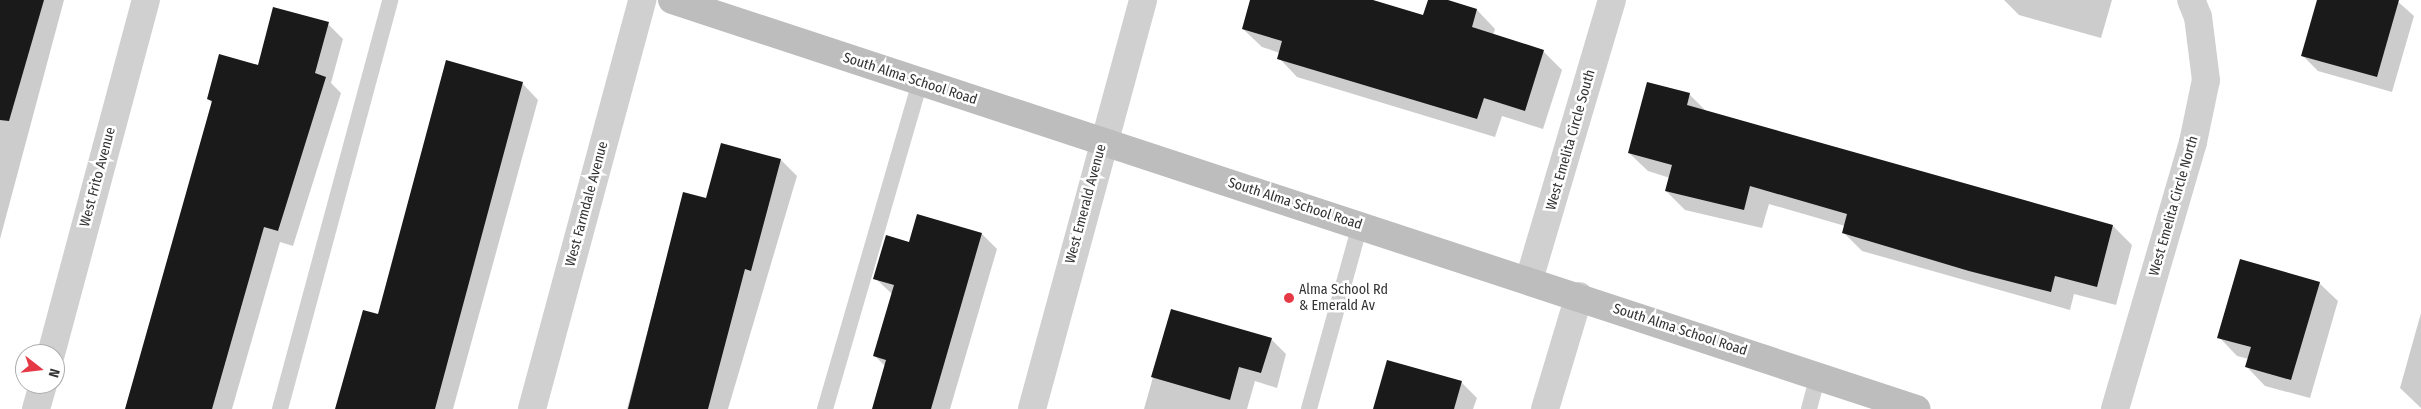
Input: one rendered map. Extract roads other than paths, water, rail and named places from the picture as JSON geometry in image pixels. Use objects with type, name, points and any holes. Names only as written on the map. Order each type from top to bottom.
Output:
[{"type":"main road","name":"South Alma School Road","points":[[672,0],[1102,142],[1579,296],[1917,409]]},
{"type":"street","name":"West Frito Avenue","points":[[54,344],[146,0]]},
{"type":"street","name":"West Farmdale Avenue","points":[[532,409],[642,0]]},
{"type":"street","name":"West Emerald Avenue","points":[[1032,409],[1102,142],[1142,0]]},
{"type":"street","name":"West Emelita Circle South","points":[[1529,280],[1612,0]]},
{"type":"street","name":"West Emelita Circle North","points":[[2115,409],[2193,142],[2206,80],[2198,17],[2191,0]]},
{"type":"street","points":[[1545,409],[1579,296]]},
{"type":"street","points":[[36,409],[40,394]]},
{"type":"lane","points":[[280,409],[390,0]]},
{"type":"lane","points":[[825,409],[920,82]]},
{"type":"lane","points":[[1309,409],[1360,225]]},
{"type":"lane","points":[[1809,409],[1818,376]]},
{"type":"place","name":"Alma School Rd & Emerald Av","points":[[1289,298]]}]
